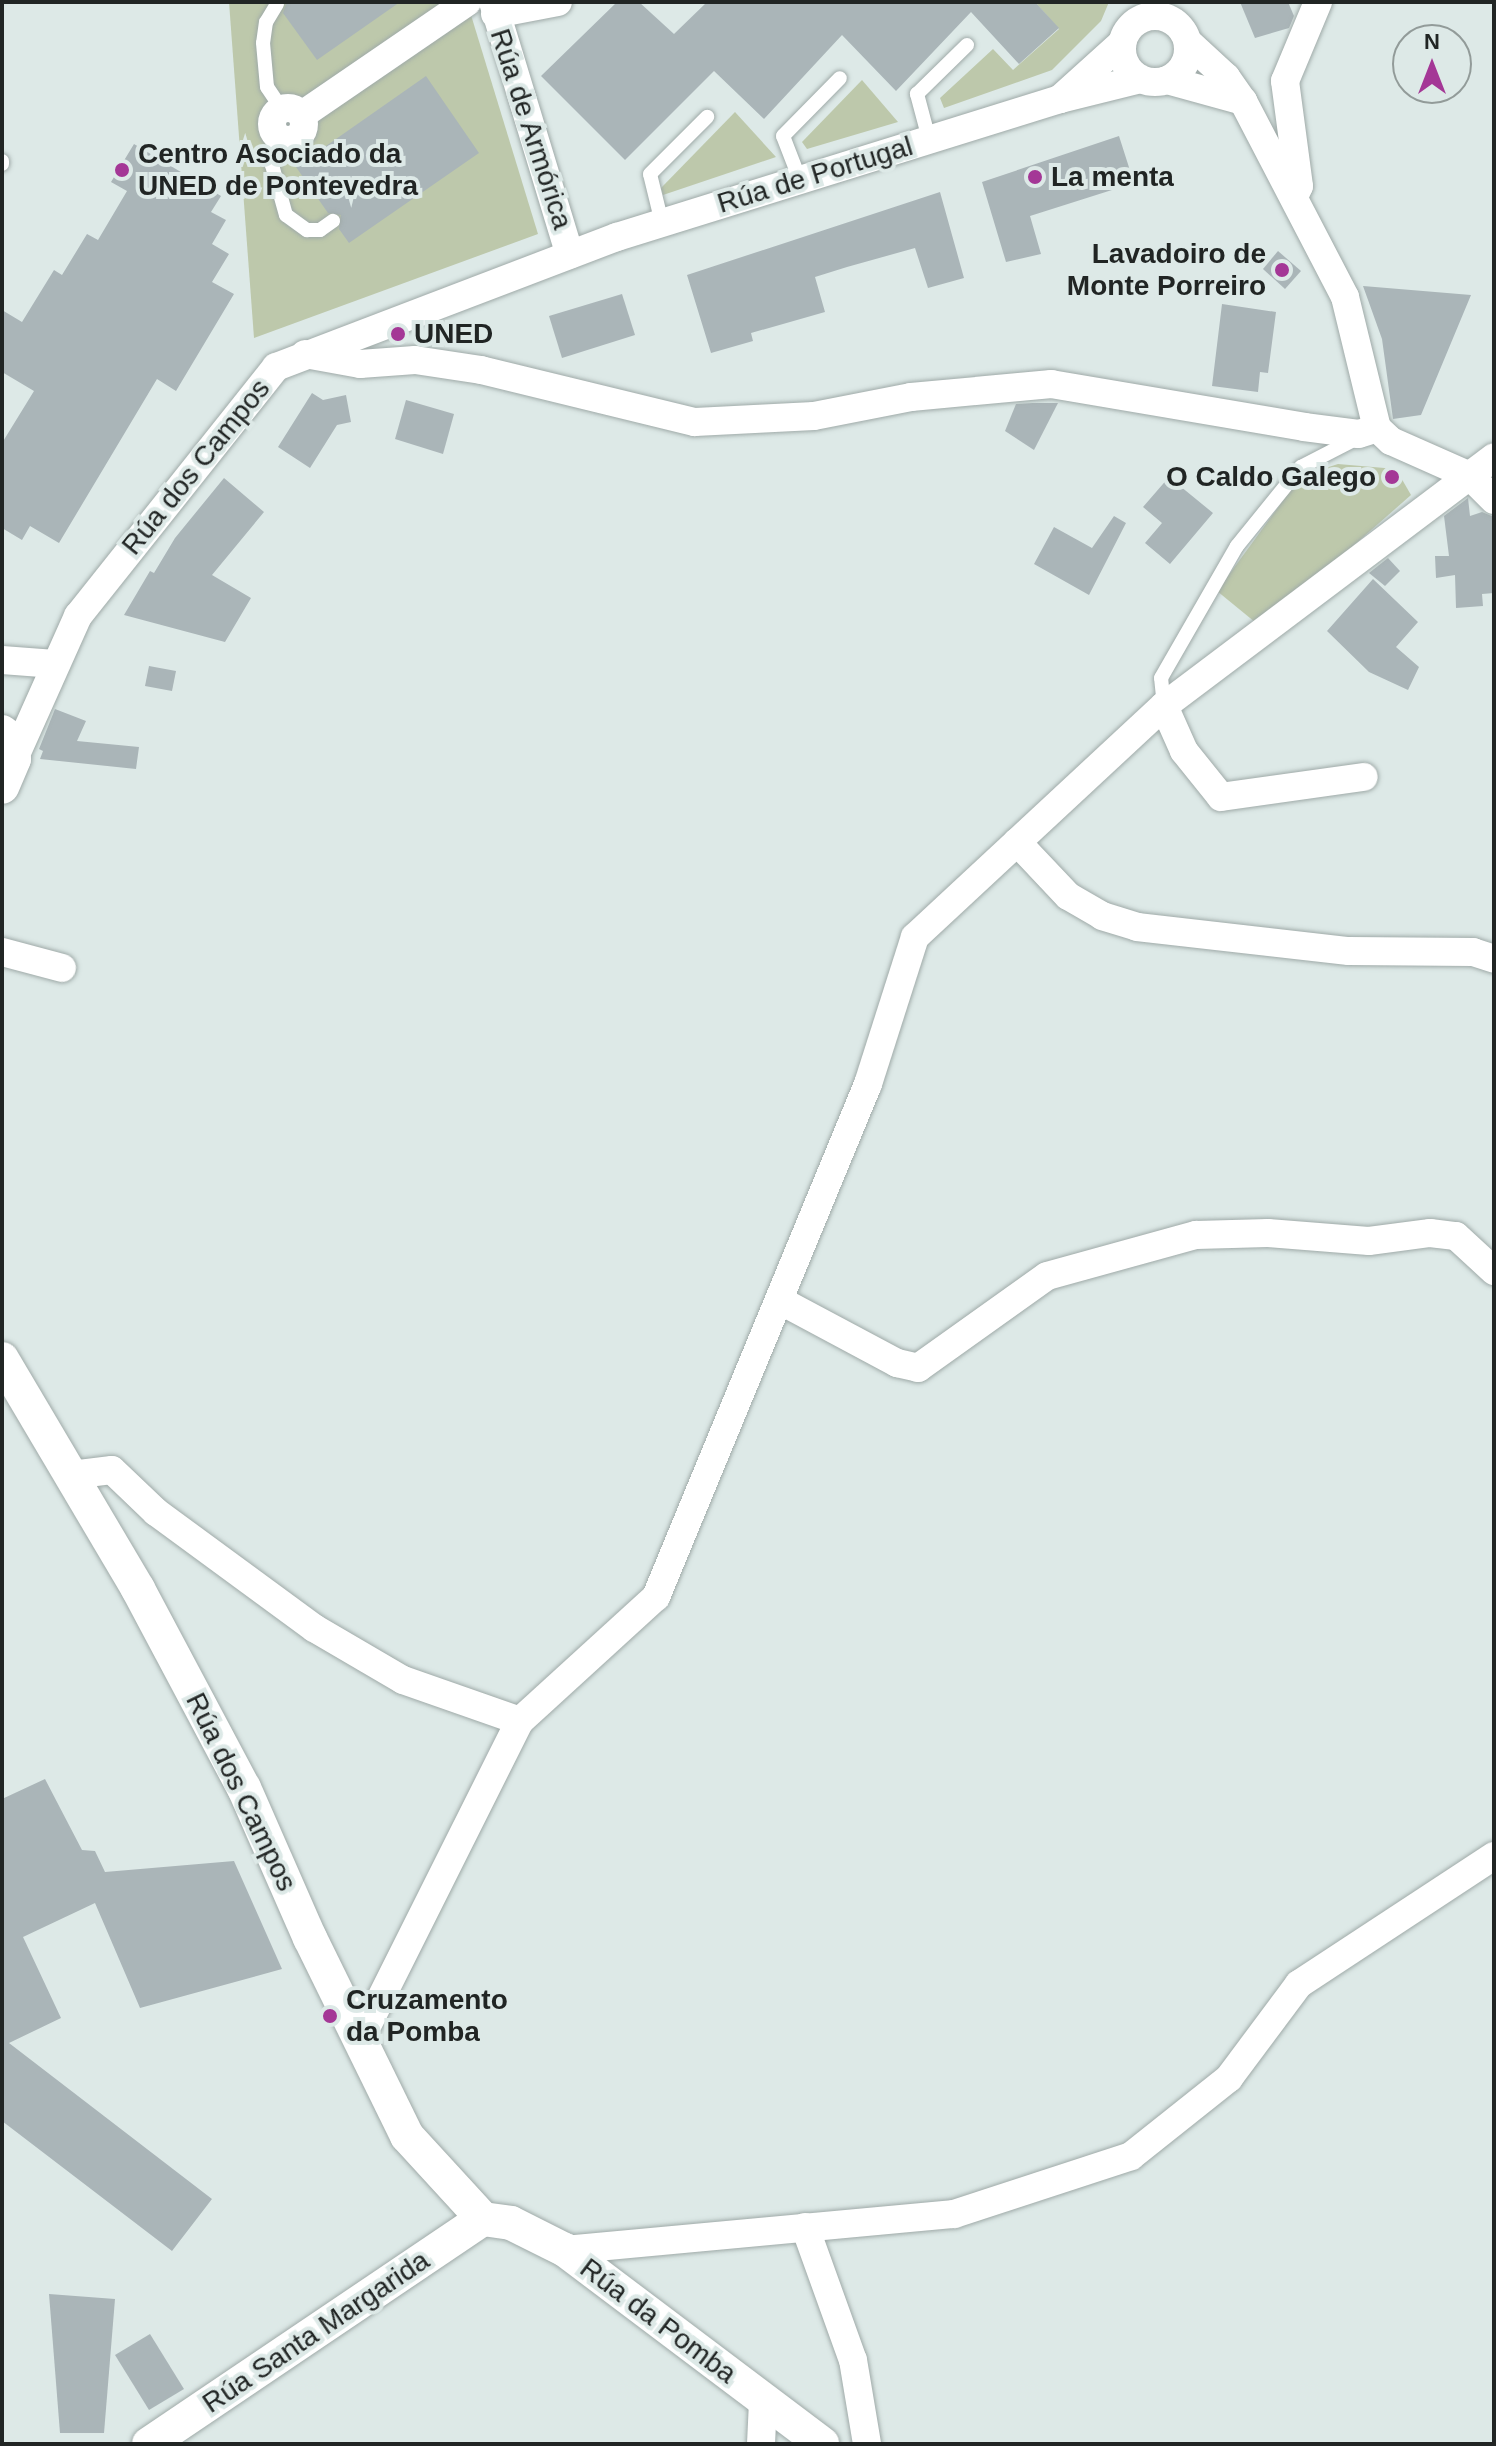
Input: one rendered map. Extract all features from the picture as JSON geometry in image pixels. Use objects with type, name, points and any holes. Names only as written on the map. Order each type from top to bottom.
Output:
[{"type":"street","points":[[282,139],[301,135],[292,112],[467,2]]},
{"type":"street","points":[[494,8],[558,2]]},
{"type":"street","points":[[1293,201],[1299,186],[1285,81],[1318,2]]},
{"type":"street","name":"Rúa de Armórica","points":[[494,8],[570,255]]},
{"type":"street","points":[[1243,101],[1154,80],[1124,63],[1129,24],[1150,16],[1180,23],[1243,101],[1345,297],[1377,428],[1391,441],[1470,476],[1494,500]]},
{"type":"street","points":[[1154,80],[1180,71],[1180,23]]},
{"type":"street","name":"Rúa de Portugal","points":[[1060,99],[1129,24]]},
{"type":"street","name":"Rúa de Portugal","points":[[570,255],[662,223],[1060,99],[1154,80]]},
{"type":"street","name":"Rúa dos Campos","points":[[6,759],[78,616],[276,367],[570,255]]},
{"type":"street","points":[[304,354],[360,364],[415,360],[481,370],[695,422],[814,416],[911,397],[1051,384],[1304,427],[1359,434],[1377,428]]},
{"type":"street","points":[[360,2040],[520,1721],[656,1597],[868,1084],[915,937],[1164,706],[1494,457]]},
{"type":"street","points":[[2,660],[55,664]]},
{"type":"street","points":[[1164,706],[1184,751],[1221,797],[1364,777]]},
{"type":"street","points":[[1017,842],[1068,896],[1102,916],[1137,927],[1349,951],[1473,952],[1494,959]]},
{"type":"street","points":[[2,952],[62,968]]},
{"type":"street","points":[[779,1300],[897,1363],[918,1368],[1047,1276],[1196,1235],[1268,1233],[1369,1241],[1430,1233],[1456,1236],[1494,1271]]},
{"type":"street","name":"Rúa dos Campos","points":[[2,1359],[71,1475],[244,1788],[407,2136],[483,2219]]},
{"type":"street","points":[[71,1475],[112,1470],[156,1512],[314,1628],[403,1680],[520,1721]]},
{"type":"street","points":[[565,2250],[954,2214],[1131,2156],[1229,2078],[1299,1984],[1494,1856]]},
{"type":"street","name":"Rúa da Pomba","points":[[483,2219],[511,2223],[565,2250],[822,2444]]},
{"type":"street","name":"Rúa Santa Margarida","points":[[149,2444],[483,2219]]},
{"type":"street","points":[[805,2227],[853,2360],[867,2444]]},
{"type":"street","points":[[761,2444],[763,2401]]},
{"type":"lane","points":[[277,4],[266,22],[263,43],[267,87],[292,112]]},
{"type":"lane","points":[[929,139],[917,94],[967,45]]},
{"type":"lane","points":[[800,180],[783,136],[840,78]]},
{"type":"lane","points":[[662,223],[650,174],[707,117]]},
{"type":"lane","points":[[282,139],[272,165],[286,215],[307,230],[320,230],[333,221]]},
{"type":"lane","points":[[1164,706],[1161,678],[1237,546],[1284,483],[1301,467],[1377,428]]},
{"type":"green space","points":[[229,2],[467,2],[538,234],[254,338]]},
{"type":"green space","points":[[1035,2],[1109,2],[1101,21],[1052,70],[944,108],[940,98],[993,49],[1013,70],[1059,29]]},
{"type":"green space","points":[[862,80],[898,122],[807,149],[802,142]]},
{"type":"green space","points":[[735,112],[776,157],[663,195],[661,188]]},
{"type":"green space","points":[[1338,464],[1396,469],[1411,495],[1261,627],[1217,591],[1301,476]]},
{"type":"building","points":[[287,2],[400,2],[317,60],[283,13]]},
{"type":"building","points":[[617,2],[639,2],[674,34],[707,2],[1035,2],[1059,28],[1019,64],[971,12],[896,91],[842,35],[764,119],[714,71],[625,160],[541,76]]},
{"type":"building","points":[[1240,2],[1288,2],[1294,16],[1289,28],[1255,38]]},
{"type":"building","points":[[426,76],[479,153],[349,243],[339,229],[341,215],[328,213],[296,167]]},
{"type":"building","points":[[1119,136],[1134,183],[1030,216],[1041,254],[1006,262],[982,182]]},
{"type":"building","points":[[134,144],[221,196],[211,212],[226,220],[212,244],[229,254],[212,282],[234,294],[176,391],[157,379],[59,543],[30,526],[22,540],[2,528],[2,443],[34,391],[2,372],[2,310],[22,322],[54,270],[62,275],[87,234],[98,240],[127,191],[111,182]]},
{"type":"building","points":[[940,192],[964,278],[928,288],[915,248],[847,267],[815,277],[825,312],[751,333],[753,341],[711,353],[687,275]]},
{"type":"building","name":"Lavadoiro de Monte Porreiro","points":[[1278,251],[1301,271],[1285,289],[1263,269]]},
{"type":"building","points":[[1363,286],[1471,295],[1421,415],[1393,419],[1382,339]]},
{"type":"building","points":[[622,294],[635,335],[562,358],[549,316]]},
{"type":"building","points":[[1222,304],[1276,312],[1268,373],[1260,372],[1258,392],[1212,386]]},
{"type":"building","points":[[312,393],[323,400],[346,395],[351,422],[337,425],[310,468],[278,447]]},
{"type":"building","points":[[406,400],[454,414],[443,454],[395,439]]},
{"type":"building","points":[[1058,403],[1034,450],[1005,431],[1016,404]]},
{"type":"building","points":[[1169,477],[1213,513],[1170,564],[1145,543],[1162,523],[1143,507]]},
{"type":"building","points":[[224,478],[264,512],[212,575],[251,598],[225,642],[124,615],[150,571],[154,573],[175,538]]},
{"type":"building","points":[[1468,498],[1470,516],[1482,512],[1494,517],[1494,593],[1482,594],[1483,606],[1456,608],[1455,575],[1436,578],[1435,556],[1449,556],[1444,516]]},
{"type":"building","points":[[1114,516],[1126,523],[1089,595],[1034,564],[1054,527],[1092,548]]},
{"type":"building","points":[[1388,558],[1400,571],[1385,586],[1369,573]]},
{"type":"building","points":[[1373,579],[1418,622],[1396,647],[1419,667],[1408,690],[1369,672],[1327,631]]},
{"type":"building","points":[[149,666],[176,671],[172,691],[145,686]]},
{"type":"building","points":[[55,709],[86,721],[77,741],[139,747],[136,769],[40,759],[43,751],[39,749]]},
{"type":"building","points":[[45,1779],[82,1850],[95,1851],[105,1872],[234,1861],[282,1969],[140,2008],[95,1903],[23,1937],[61,2018],[9,2043],[212,2199],[172,2251],[2,2121],[2,1799]]},
{"type":"building","points":[[49,2294],[115,2299],[104,2433],[60,2433]]},
{"type":"building","points":[[150,2334],[184,2389],[149,2410],[115,2355]]},
{"type":"place","name":"Centro Asociado da UNED de Pontevedra","points":[[122,170]]},
{"type":"place","name":"La menta","points":[[1035,177]]},
{"type":"place","name":"Lavadoiro de Monte Porreiro","points":[[1282,270]]},
{"type":"place","name":"UNED","points":[[398,334]]},
{"type":"place","name":"O Caldo Galego","points":[[1392,477]]},
{"type":"place","name":"Cruzamento da Pomba","points":[[330,2016]]}]
